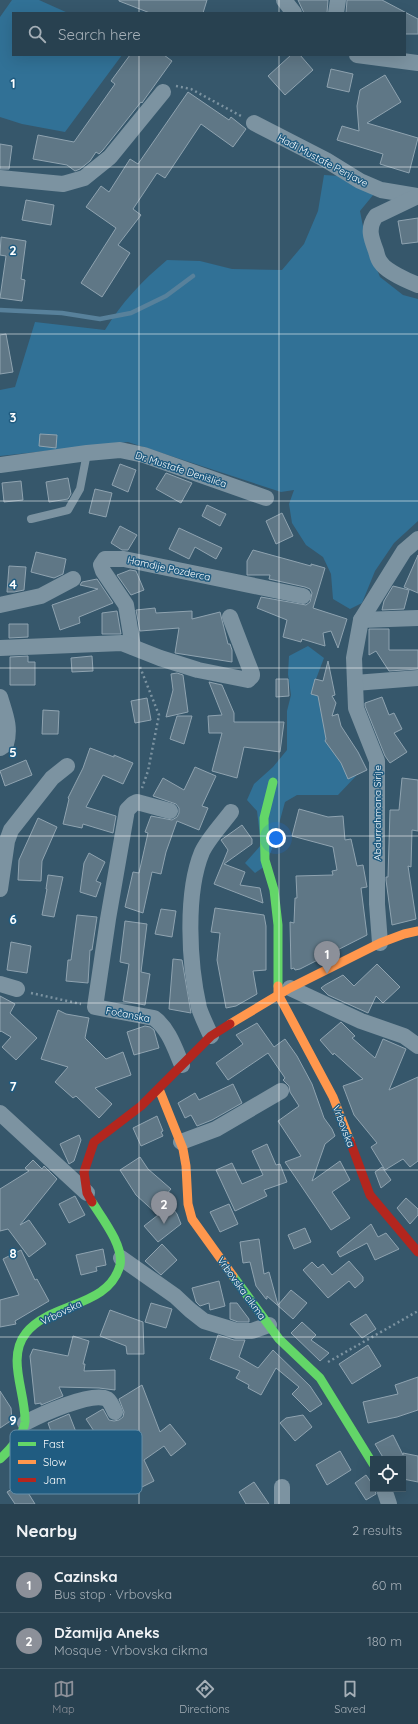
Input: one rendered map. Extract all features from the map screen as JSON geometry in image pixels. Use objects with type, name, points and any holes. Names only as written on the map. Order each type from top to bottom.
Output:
[{"type":"street","points":[[284,0],[293,12]]},
{"type":"street","points":[[336,12],[338,0]]},
{"type":"street","points":[[366,56],[418,63]]},
{"type":"street","points":[[0,178],[63,184],[84,178],[110,157],[162,92]]},
{"type":"street","name":"Hađi Mustafe Penjave","points":[[254,123],[326,160],[360,181],[381,190],[418,196]]},
{"type":"street","points":[[418,196],[376,216],[371,222],[370,230],[371,237],[381,264],[402,278],[418,285]]},
{"type":"street","name":"Dr. Mustafe Denišlića","points":[[0,465],[120,450],[144,455],[266,498]]},
{"type":"street","name":"Abdurrahmana Sirije","points":[[380,943],[377,904],[377,761],[356,708],[354,658],[360,620],[404,551],[418,539]]},
{"type":"street","name":"Hamdije Pozderca","points":[[133,647],[126,605],[103,571],[101,565],[106,559],[124,558],[303,596]]},
{"type":"street","points":[[0,605],[41,596],[73,579]]},
{"type":"street","points":[[0,648],[122,643],[160,658],[198,670],[248,680],[252,674],[230,617]]},
{"type":"street","points":[[360,620],[418,618]]},
{"type":"street","points":[[355,683],[418,678]]},
{"type":"street","points":[[0,698],[8,722],[9,733],[6,744],[0,748]]},
{"type":"street","points":[[0,889],[7,841],[11,830],[52,778],[67,766]]},
{"type":"street","points":[[273,782],[264,818],[265,860],[274,890],[284,991]]},
{"type":"street","points":[[95,1008],[108,919],[127,810],[137,802],[170,811]]},
{"type":"street","points":[[211,1036],[200,1008],[192,958],[191,913],[194,877],[203,850],[231,812]]},
{"type":"street","points":[[86,1193],[84,1172],[94,1142],[141,1106],[211,1036],[284,991],[380,943],[404,934],[418,932]]},
{"type":"street","points":[[0,984],[17,990]]},
{"type":"street","points":[[284,991],[404,1036],[418,1046]]},
{"type":"street","name":"Vrbovska","points":[[284,991],[333,1097],[370,1195],[418,1252]]},
{"type":"street","name":"Fočanska","points":[[95,1008],[154,1018],[161,1023],[166,1030],[182,1065]]},
{"type":"street","name":"Vrbovska cikma","points":[[159,1089],[181,1142],[186,1160],[188,1208],[192,1219],[279,1339],[320,1378],[370,1459]]},
{"type":"street","points":[[181,1142],[216,1129],[281,1091]]},
{"type":"street","points":[[0,1113],[86,1193],[117,1243],[121,1258],[175,1296],[204,1321],[237,1332],[252,1331],[269,1325]]},
{"type":"street","name":"Vrbovska","points":[[25,1423],[17,1354],[26,1333],[42,1319],[87,1300],[102,1290],[111,1282],[119,1267],[121,1258]]},
{"type":"street","points":[[22,1430],[25,1423],[58,1408],[92,1397],[100,1397],[108,1400],[115,1412]]},
{"type":"street","points":[[0,1459],[10,1451]]},
{"type":"street","points":[[282,1487],[282,1504]]},
{"type":"street","points":[[385,1492],[389,1504]]},
{"type":"lane","points":[[31,518],[68,510],[80,488],[87,453]]},
{"type":"path","points":[[162,92],[177,86],[191,89],[254,123]]},
{"type":"path","points":[[133,647],[159,715],[148,771],[137,802]]},
{"type":"path","points":[[17,990],[95,1008]]},
{"type":"path","points":[[313,1371],[418,1311]]},
{"type":"shaded area","points":[[12,0],[39,0],[66,12],[12,12],[12,56],[121,56],[65,132],[22,124],[0,117],[0,17]]},
{"type":"shaded area","points":[[324,175],[340,176],[378,189],[360,211],[366,242],[380,277],[403,295],[418,299],[418,521],[394,543],[375,571],[362,603],[350,609],[333,599],[331,574],[323,557],[306,545],[292,523],[289,504],[294,490],[281,492],[128,442],[0,456],[0,390],[15,387],[35,322],[105,330],[118,310],[133,292],[167,260],[200,261],[232,269],[282,270],[304,244],[318,211]]},
{"type":"shaded area","points":[[308,646],[324,658],[316,679],[356,776],[338,795],[297,795],[285,802],[272,849],[265,866],[255,873],[245,863],[261,845],[257,811],[247,800],[254,784],[273,767],[287,750],[287,711],[291,695],[288,674],[289,656]]},
{"type":"building","points":[[207,0],[203,12],[147,12],[119,1]]},
{"type":"building","points":[[298,0],[328,0],[327,12],[304,12]]},
{"type":"building","points":[[347,0],[382,0],[405,12],[346,12]]},
{"type":"building","points":[[406,13],[418,19],[418,34],[406,34]]},
{"type":"building","points":[[129,56],[165,56],[172,61],[142,103],[141,102],[103,150],[99,154],[96,152],[90,161],[80,169],[75,171],[67,165],[33,159],[38,135],[74,142],[115,84],[111,81]]},
{"type":"building","points":[[290,56],[301,56],[313,70],[285,95],[268,76]]},
{"type":"building","points":[[331,69],[353,74],[349,92],[327,87]]},
{"type":"building","points":[[385,75],[401,102],[367,123],[418,138],[409,173],[380,164],[383,154],[337,140],[342,126],[359,131],[357,106],[360,90]]},
{"type":"building","points":[[188,92],[229,120],[231,117],[246,129],[233,147],[201,124],[165,178],[157,173],[133,209],[141,215],[118,245],[130,253],[102,297],[81,283],[116,228],[86,207],[101,186],[109,192],[130,159],[138,164]]},
{"type":"building","points":[[0,144],[12,146],[9,169],[0,169]]},
{"type":"building","points":[[26,200],[54,205],[51,225],[22,220]]},
{"type":"building","points":[[418,218],[418,242],[402,244],[398,221]]},
{"type":"building","points":[[1,237],[26,241],[21,279],[25,280],[22,301],[0,298],[6,256],[0,255]]},
{"type":"building","points":[[6,334],[13,372],[0,374],[0,335]]},
{"type":"building","points":[[40,434],[57,435],[56,448],[39,446]]},
{"type":"building","points":[[120,464],[136,470],[128,492],[112,485]]},
{"type":"building","points":[[166,473],[192,483],[181,503],[156,489]]},
{"type":"building","points":[[68,478],[71,494],[68,499],[49,502],[46,482]]},
{"type":"building","points":[[21,481],[23,500],[4,502],[2,483]]},
{"type":"building","points":[[95,489],[112,493],[106,517],[89,513]]},
{"type":"building","points":[[207,505],[226,514],[220,526],[202,516]]},
{"type":"building","points":[[282,513],[293,536],[276,544],[266,521]]},
{"type":"building","points":[[120,526],[137,535],[128,550],[122,550],[111,543]]},
{"type":"building","points":[[179,528],[222,548],[216,559],[195,547],[189,559],[169,549]]},
{"type":"building","points":[[253,550],[311,566],[311,564],[325,568],[313,608],[347,619],[338,648],[331,631],[323,633],[325,646],[302,639],[301,642],[283,637],[287,620],[257,608],[261,597],[306,605],[310,602],[312,593],[310,589],[305,587],[269,579],[270,575],[247,575],[247,561]]},
{"type":"building","points":[[36,552],[66,559],[63,574],[54,578],[31,572]]},
{"type":"building","points":[[418,555],[418,593],[404,587]]},
{"type":"building","points":[[9,566],[26,567],[24,590],[7,592]]},
{"type":"building","points":[[130,570],[136,571],[144,590],[131,595],[117,575]]},
{"type":"building","points":[[97,579],[113,603],[79,617],[80,623],[60,630],[52,605],[98,589],[80,585],[82,582]]},
{"type":"building","points":[[393,586],[409,590],[404,609],[382,610],[384,601]]},
{"type":"building","points":[[155,608],[156,613],[192,611],[192,619],[220,612],[228,644],[230,644],[232,650],[232,662],[175,653],[179,628],[140,631],[136,610]]},
{"type":"building","points":[[117,611],[121,634],[102,634],[102,613]]},
{"type":"building","points":[[9,624],[28,624],[28,637],[9,638]]},
{"type":"building","points":[[369,629],[389,629],[389,650],[418,650],[418,669],[389,671],[376,651],[369,655]]},
{"type":"building","points":[[28,656],[28,662],[35,662],[35,685],[10,685],[10,657]]},
{"type":"building","points":[[92,656],[93,671],[72,672],[71,658]]},
{"type":"building","points":[[328,661],[335,695],[332,696],[336,703],[332,716],[338,714],[341,726],[358,752],[367,770],[348,779],[341,763],[325,741],[326,739],[318,696],[311,694],[315,679],[323,681]]},
{"type":"building","points":[[177,673],[183,675],[188,712],[166,717],[173,690],[171,674]]},
{"type":"building","points":[[276,679],[288,679],[289,696],[276,697]]},
{"type":"building","points":[[209,682],[222,685],[234,713],[234,722],[284,722],[280,752],[244,747],[237,778],[212,771],[222,733],[209,733],[208,716],[222,715]]},
{"type":"building","points":[[382,697],[389,715],[394,713],[402,729],[394,733],[407,752],[390,763],[385,756],[365,706],[365,703]]},
{"type":"building","points":[[147,698],[151,720],[135,723],[131,701]]},
{"type":"building","points":[[43,710],[59,711],[58,734],[42,734]]},
{"type":"building","points":[[177,716],[192,716],[184,744],[170,739]]},
{"type":"building","points":[[90,748],[114,757],[114,755],[133,763],[123,784],[103,775],[86,807],[116,816],[113,833],[83,824],[82,828],[63,824],[68,798],[83,768]]},
{"type":"building","points":[[26,760],[32,775],[5,786],[0,771]]},
{"type":"building","points":[[195,767],[216,776],[202,806],[208,808],[199,830],[177,821],[166,852],[161,874],[152,872],[143,913],[125,907],[133,872],[139,873],[148,833],[145,832],[151,816],[172,820],[177,817],[179,813],[179,808],[176,804],[153,796],[163,778],[184,790]]},
{"type":"building","points":[[402,778],[418,780],[418,831],[412,830],[411,867],[408,866],[416,919],[392,925],[386,880],[386,877],[388,877],[390,810],[399,810]]},
{"type":"building","points":[[299,809],[328,817],[343,816],[345,840],[351,839],[357,866],[363,865],[367,887],[361,888],[367,935],[300,969],[295,970],[294,968],[291,969],[290,922],[294,923],[295,898],[297,898],[296,876],[333,875],[332,871],[337,870],[333,847],[292,836]]},
{"type":"building","points":[[38,818],[57,827],[42,861],[41,881],[18,880],[19,860]]},
{"type":"building","points":[[242,825],[252,839],[252,844],[224,864],[245,872],[240,885],[260,888],[263,903],[214,884],[228,850],[221,840]]},
{"type":"building","points":[[89,853],[105,862],[96,881],[101,883],[96,897],[80,892],[84,863]]},
{"type":"building","points":[[48,875],[63,877],[54,917],[42,915]]},
{"type":"building","points":[[215,908],[264,915],[266,926],[266,970],[253,971],[257,994],[236,1006],[226,1008],[217,960],[220,933],[211,932]]},
{"type":"building","points":[[161,909],[176,911],[172,937],[155,934]]},
{"type":"building","points":[[77,915],[97,917],[92,950],[90,950],[88,983],[66,981],[68,960],[71,960]]},
{"type":"building","points":[[125,921],[147,924],[141,972],[150,974],[145,1005],[123,1001],[129,964],[120,962]]},
{"type":"building","points":[[11,942],[31,946],[27,973],[7,970]]},
{"type":"building","points":[[173,959],[182,960],[191,1013],[169,1009]]},
{"type":"building","points":[[377,964],[400,987],[383,1003],[376,996],[368,1013],[328,995],[321,988],[343,975],[354,986]]},
{"type":"building","points":[[0,996],[15,1004],[10,1013],[37,1038],[16,1060],[2,1047],[11,1037],[1,1031],[0,1032]]},
{"type":"building","points":[[58,1010],[66,1014],[89,1018],[85,1038],[106,1059],[123,1052],[131,1075],[95,1088],[112,1104],[99,1118],[76,1096],[73,1098],[55,1082],[68,1067],[41,1059]]},
{"type":"building","points":[[341,1022],[355,1036],[352,1038],[375,1058],[383,1039],[406,1049],[389,1090],[418,1077],[418,1161],[410,1167],[403,1159],[385,1170],[371,1147],[377,1143],[354,1115],[343,1086],[363,1079],[334,1053],[333,1055],[320,1040]]},
{"type":"building","points":[[257,1023],[274,1047],[285,1039],[297,1056],[312,1084],[324,1118],[335,1136],[325,1144],[312,1181],[340,1161],[350,1180],[332,1192],[350,1218],[331,1230],[285,1162],[301,1156],[278,1121],[299,1106],[290,1092],[289,1086],[283,1080],[285,1078],[268,1053],[228,1080],[216,1063],[243,1044],[236,1035]]},
{"type":"building","points":[[145,1026],[154,1030],[159,1048],[134,1055],[127,1032]]},
{"type":"building","points":[[233,1084],[242,1103],[212,1120],[197,1126],[191,1115],[185,1118],[178,1103],[195,1093],[199,1100]]},
{"type":"building","points":[[157,1116],[163,1131],[161,1132],[163,1136],[141,1146],[133,1128]]},
{"type":"building","points":[[79,1135],[81,1140],[74,1161],[69,1164],[60,1144]]},
{"type":"building","points":[[267,1144],[276,1165],[280,1164],[287,1182],[264,1190],[267,1196],[235,1211],[216,1170],[232,1163],[242,1184],[263,1175],[252,1151]]},
{"type":"building","points":[[140,1157],[148,1169],[171,1189],[164,1197],[177,1214],[181,1224],[158,1242],[144,1226],[158,1215],[136,1195],[120,1170]]},
{"type":"building","points":[[33,1160],[42,1169],[44,1166],[57,1179],[20,1225],[29,1220],[46,1244],[29,1257],[8,1229],[0,1231],[0,1189],[29,1171],[25,1168]]},
{"type":"building","points":[[382,1167],[391,1180],[381,1188],[375,1172]]},
{"type":"building","points":[[75,1196],[85,1215],[69,1223],[59,1204]]},
{"type":"building","points":[[406,1198],[418,1209],[418,1215],[410,1224],[397,1208]]},
{"type":"building","points":[[229,1204],[238,1224],[220,1232],[210,1212]]},
{"type":"building","points":[[371,1224],[378,1237],[386,1233],[399,1249],[375,1260],[367,1243],[340,1257],[337,1252]]},
{"type":"building","points":[[305,1228],[311,1242],[294,1249],[288,1235]]},
{"type":"building","points":[[259,1239],[264,1274],[269,1272],[278,1305],[291,1290],[307,1303],[293,1319],[267,1296],[266,1299],[256,1286],[250,1262],[243,1263],[240,1242]]},
{"type":"building","points":[[162,1244],[177,1260],[161,1275],[145,1261]]},
{"type":"building","points":[[103,1249],[106,1265],[96,1267],[97,1271],[81,1275],[76,1255]]},
{"type":"building","points":[[21,1250],[35,1280],[37,1279],[49,1301],[15,1321],[16,1324],[0,1327],[0,1300],[19,1295],[3,1259]]},
{"type":"building","points":[[349,1261],[363,1277],[363,1281],[355,1288],[349,1281],[328,1298],[303,1270],[312,1262],[318,1268],[323,1264],[332,1275]]},
{"type":"building","points":[[219,1281],[225,1306],[210,1310],[209,1303],[200,1306],[196,1302],[192,1288]]},
{"type":"building","points":[[151,1303],[172,1309],[166,1328],[145,1322]]},
{"type":"building","points":[[230,1303],[237,1303],[249,1319],[249,1322],[238,1322],[230,1319]]},
{"type":"building","points":[[110,1310],[143,1322],[144,1354],[127,1354],[126,1346],[100,1336]]},
{"type":"building","points":[[366,1314],[376,1329],[362,1338],[350,1324]]},
{"type":"building","points":[[302,1322],[316,1335],[311,1340],[329,1353],[320,1361],[291,1333]]},
{"type":"building","points":[[218,1335],[234,1340],[245,1340],[239,1357],[258,1368],[273,1350],[310,1386],[322,1404],[310,1412],[292,1394],[299,1387],[276,1368],[261,1395],[248,1388],[249,1385],[236,1378],[240,1371],[210,1359]]},
{"type":"building","points":[[73,1336],[89,1341],[83,1364],[85,1364],[84,1371],[115,1370],[115,1390],[59,1387],[63,1396],[41,1405],[41,1403],[35,1404],[30,1356],[33,1349],[68,1356]]},
{"type":"building","points":[[368,1345],[381,1366],[352,1384],[339,1364]]},
{"type":"building","points":[[418,1377],[418,1410],[397,1417],[368,1423],[363,1402],[398,1394],[395,1385]]},
{"type":"building","points":[[142,1385],[160,1432],[170,1424],[186,1444],[171,1456],[164,1446],[144,1460],[154,1481],[142,1487],[142,1430],[93,1430],[86,1419],[103,1409],[109,1420],[119,1420],[123,1417],[124,1412],[119,1399]]},
{"type":"building","points":[[0,1391],[11,1408],[12,1420],[0,1428]]},
{"type":"building","points":[[69,1414],[75,1430],[50,1430],[48,1423]]},
{"type":"building","points":[[303,1415],[312,1427],[295,1441],[280,1423],[286,1418]]},
{"type":"building","points":[[393,1435],[403,1455],[403,1453],[418,1456],[418,1482],[406,1480],[406,1456],[382,1456],[375,1444]]},
{"type":"building","points":[[340,1451],[351,1470],[327,1485],[316,1465]]},
{"type":"building","points":[[366,1475],[370,1481],[370,1492],[375,1492],[376,1494],[366,1500],[355,1483]]},
{"type":"building","points":[[254,1482],[269,1504],[246,1504],[239,1492]]},
{"type":"building","points":[[10,1490],[10,1494],[29,1494],[35,1504],[15,1504],[7,1492]]},
{"type":"waterway","points":[[0,310],[62,313],[100,319],[131,313],[166,296],[193,276]]},
{"type":"traffic: fast","points":[[273,782],[264,818],[265,860],[274,890],[278,925],[278,986]]},
{"type":"traffic: fast","points":[[23,1430],[25,1422],[25,1411],[17,1364],[20,1343],[26,1333],[36,1323],[49,1315],[78,1304],[104,1289],[114,1279],[120,1265],[119,1249],[116,1241],[92,1202]]},
{"type":"traffic: fast","points":[[233,1276],[279,1339],[320,1378],[370,1459]]},
{"type":"traffic: fast","points":[[0,1459],[10,1449]]},
{"type":"traffic: slow","points":[[230,1024],[290,988],[380,943],[404,934],[418,931]]},
{"type":"traffic: slow","points":[[278,986],[278,994],[333,1097],[350,1141]]},
{"type":"traffic: slow","points":[[159,1089],[183,1149],[186,1166],[188,1204],[192,1219],[233,1276]]},
{"type":"traffic: jam","points":[[92,1202],[87,1193],[84,1172],[94,1142],[141,1106],[211,1036],[230,1024]]},
{"type":"traffic: jam","points":[[350,1141],[370,1195],[418,1252]]},
{"type":"place","name":"Cazinska","points":[[327,974]]},
{"type":"place","name":"Džamija Aneks","points":[[164,1224]]}]
